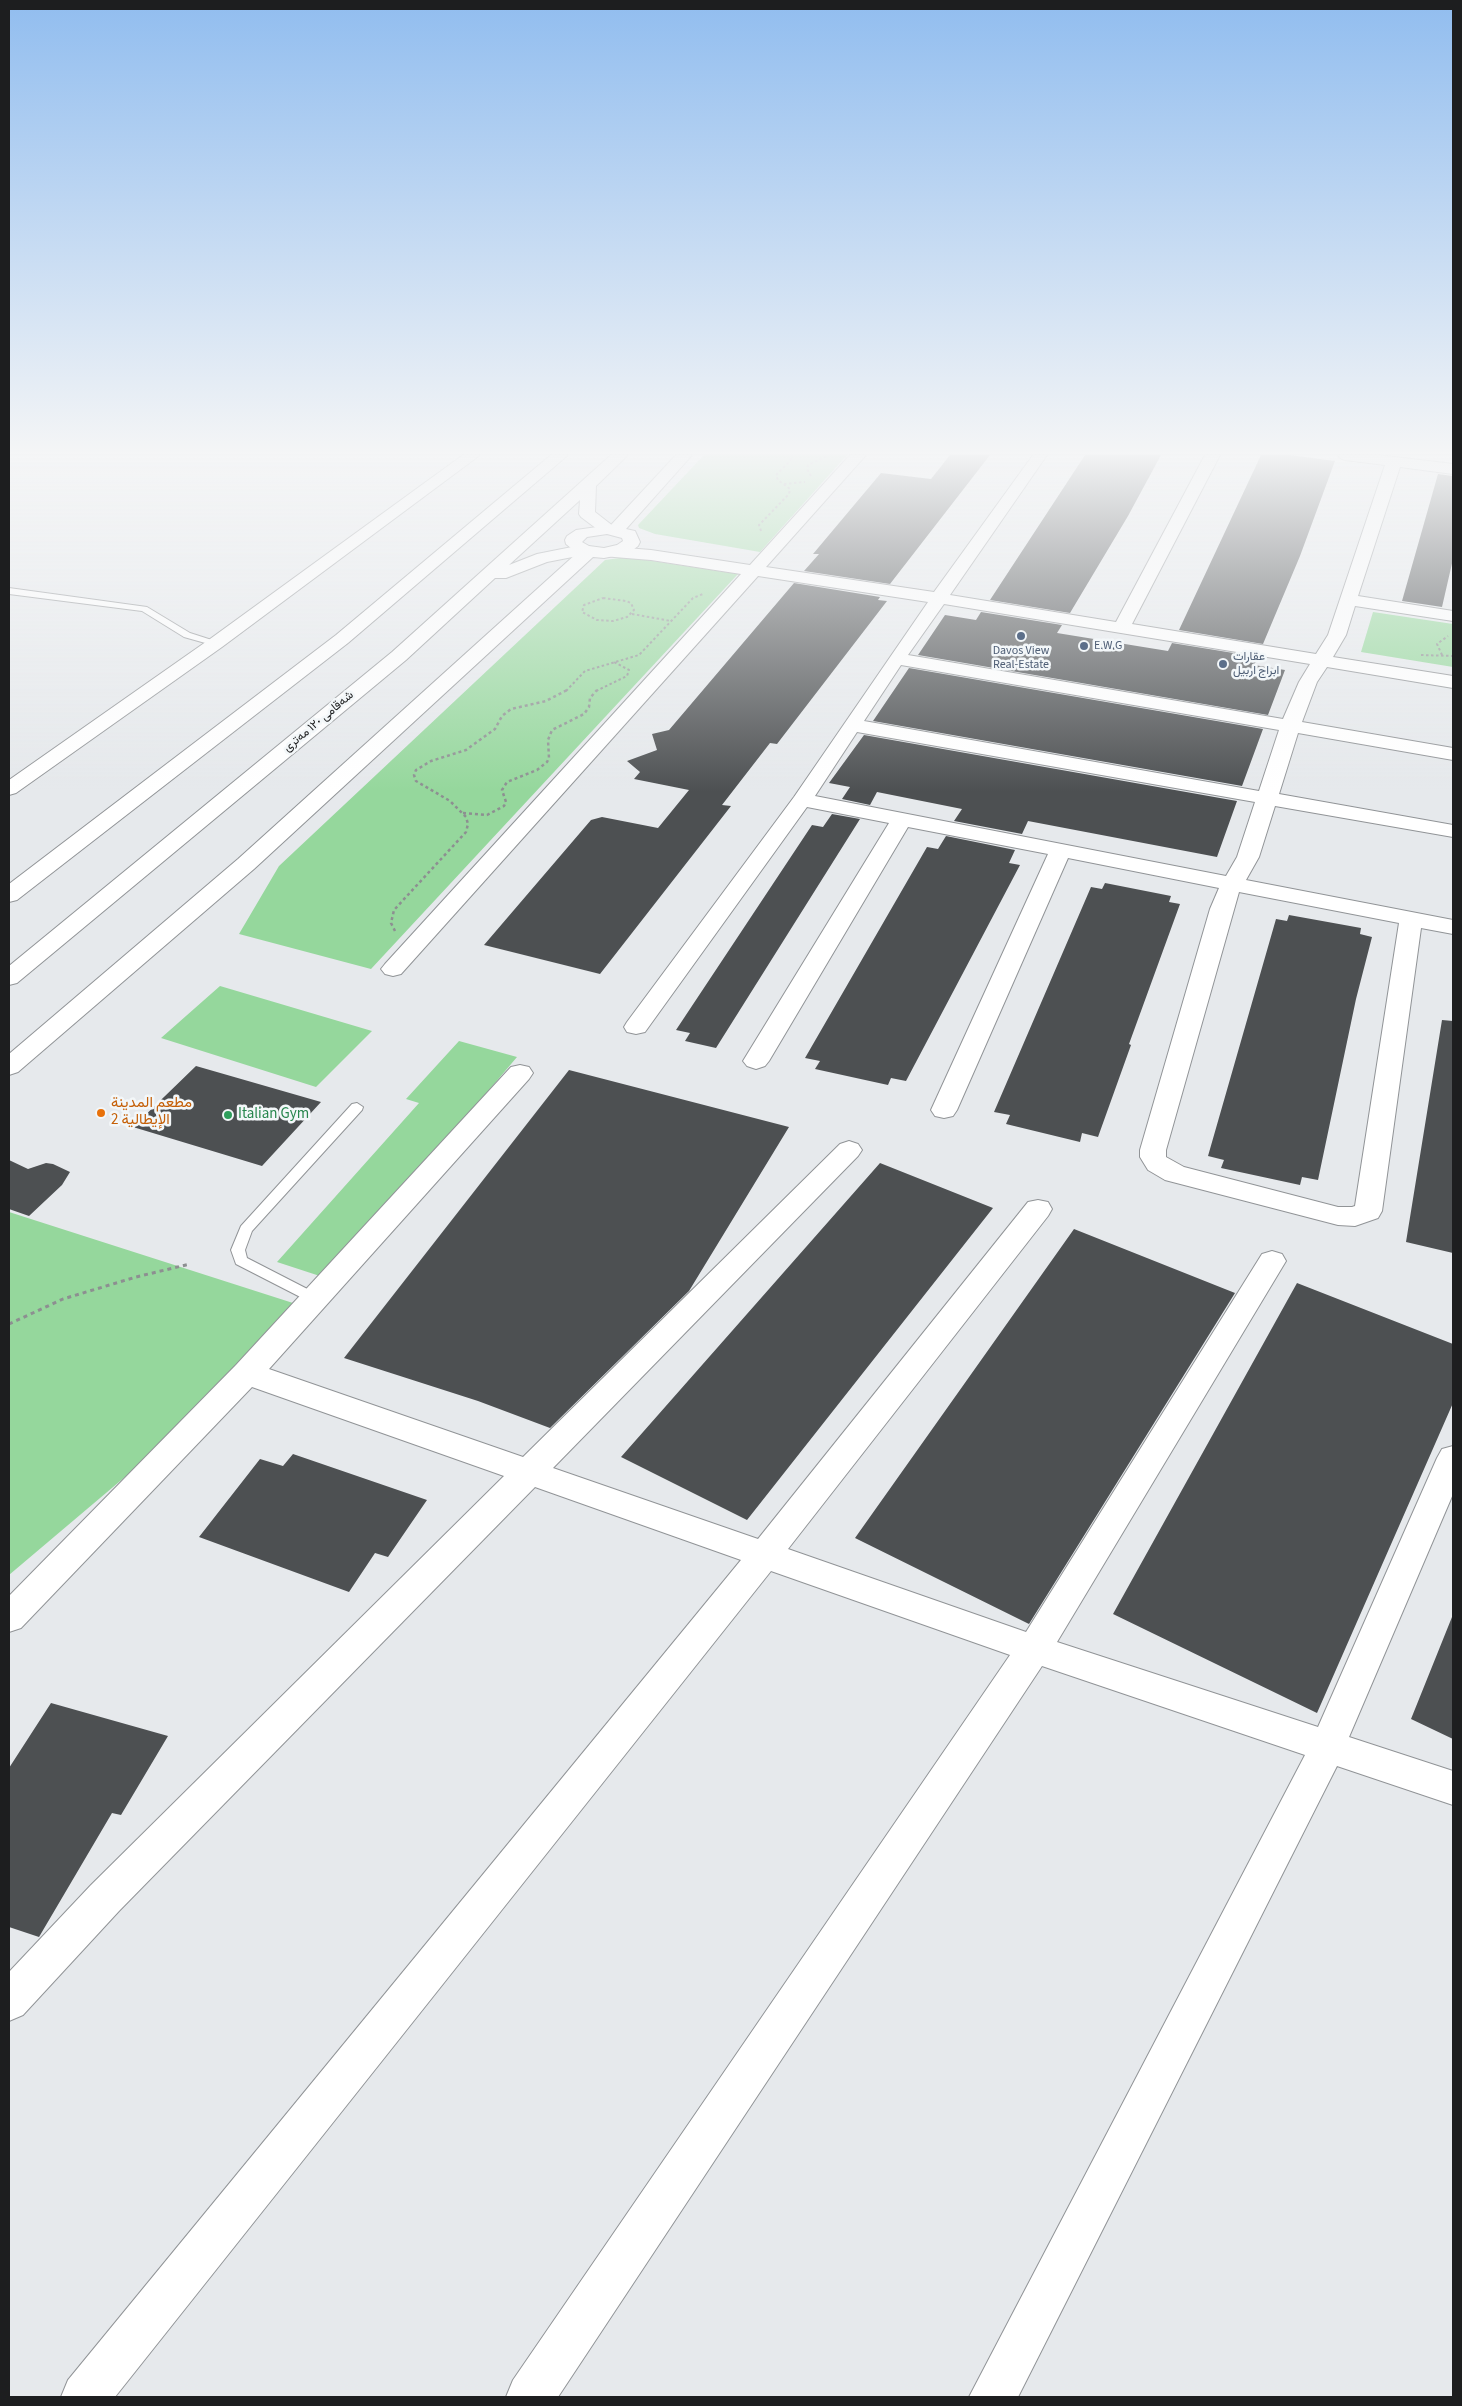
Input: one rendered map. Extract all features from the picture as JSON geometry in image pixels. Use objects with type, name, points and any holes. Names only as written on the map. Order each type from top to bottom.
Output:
[{"type":"main road","points":[[9,789],[216,643],[319,567]]},
{"type":"main road","points":[[9,896],[342,639],[427,567]]},
{"type":"main road","name":"شەقامی ١٢٠ مەتری","points":[[9,978],[398,656],[499,567]]},
{"type":"main road","points":[[485,580],[519,567]]},
{"type":"main road","points":[[9,1067],[246,864],[567,567]]},
{"type":"main road","points":[[393,969],[757,567]]},
{"type":"main road","points":[[766,567],[1323,658],[1453,674]]},
{"type":"main road","points":[[636,1027],[802,800],[896,659],[961,567]]},
{"type":"main road","points":[[1125,621],[1153,567]]},
{"type":"main road","points":[[1359,567],[1337,635],[1308,682],[1290,727],[1248,857],[1220,909],[1153,1150],[1153,1157],[1165,1170],[1338,1216],[1356,1217],[1368,1211],[1410,919]]},
{"type":"main road","points":[[941,595],[1125,621],[1453,682]]},
{"type":"main road","points":[[1348,600],[1453,616]]},
{"type":"main road","points":[[896,659],[1453,754]]},
{"type":"main road","points":[[852,725],[1453,831]]},
{"type":"main road","points":[[802,800],[1453,927]]},
{"type":"main road","points":[[756,1061],[902,820]]},
{"type":"main road","points":[[944,1110],[1060,851]]},
{"type":"main road","points":[[9,889],[49,865]]},
{"type":"main road","points":[[9,1618],[246,1373],[520,1073]]},
{"type":"main road","points":[[9,2001],[105,1898],[849,1150]]},
{"type":"main road","points":[[85,2397],[765,1554],[1038,1209]]},
{"type":"main road","points":[[530,2397],[1034,1648],[1272,1261]]},
{"type":"main road","points":[[246,1373],[1034,1648],[1453,1788]]},
{"type":"main road","points":[[993,2397],[1327,1746],[1453,1458]]},
{"type":"lane","points":[[9,592],[144,608],[187,635],[216,643]]},
{"type":"lane","points":[[314,1299],[240,1261],[238,1250],[246,1229],[357,1107]]},
{"type":"path","points":[[412,948],[393,930],[392,916],[394,910],[466,832],[468,824],[462,813],[444,797],[416,781],[414,775],[416,770],[431,760],[466,750],[495,729],[502,716],[511,709],[546,701],[561,695],[585,671],[638,654],[698,595],[712,592],[734,593]]},
{"type":"path","points":[[632,614],[634,607],[619,599],[596,600],[582,608],[585,615],[605,621],[621,619],[632,614],[671,621]]},
{"type":"path","points":[[1442,655],[1437,644],[1453,634]]},
{"type":"path","points":[[462,813],[487,814],[504,806],[506,802],[502,790],[507,782],[537,770],[547,762],[549,758],[548,740],[552,730],[584,714],[589,707],[590,698],[599,688],[627,676],[629,670],[614,662]]},
{"type":"path","points":[[9,1324],[64,1299],[136,1277],[190,1264]]},
{"type":"green space","points":[[597,567],[694,567],[738,574],[371,969],[239,934],[279,866]]},
{"type":"green space","points":[[1373,612],[1453,624],[1453,667],[1361,652]]},
{"type":"green space","points":[[220,986],[372,1031],[316,1087],[161,1038]]},
{"type":"green space","points":[[459,1041],[517,1057],[329,1279],[277,1262],[419,1103],[406,1099]]},
{"type":"green space","points":[[9,1212],[293,1303],[158,1459],[145,1460],[9,1575]]},
{"type":"building","points":[[807,567],[903,567],[890,584],[804,571]]},
{"type":"building","points":[[1011,567],[1097,567],[1070,613],[990,600]]},
{"type":"building","points":[[1208,567],[1295,567],[1263,644],[1179,630]]},
{"type":"building","points":[[1412,567],[1451,567],[1442,607],[1402,601]]},
{"type":"building","points":[[794,583],[880,597],[878,600],[887,601],[777,744],[770,743],[722,805],[731,806],[600,974],[484,945],[591,820],[602,817],[658,828],[689,790],[634,779],[640,772],[627,761],[657,750],[652,734],[669,730]]},
{"type":"building","points":[[981,612],[1062,625],[1057,633],[1168,651],[1172,643],[1258,657],[1254,665],[1285,670],[1268,715],[918,655],[945,615],[976,620]]},
{"type":"building","points":[[909,668],[1263,729],[1242,786],[873,721]]},
{"type":"building","points":[[864,735],[1237,801],[1217,857],[1028,821],[1022,834],[954,821],[962,809],[877,792],[870,805],[842,799],[850,787],[829,783]]},
{"type":"building","points":[[832,814],[860,819],[716,1048],[685,1041],[690,1033],[676,1030],[812,825],[823,827]]},
{"type":"building","points":[[946,836],[1015,850],[1009,863],[1020,865],[906,1081],[891,1078],[888,1085],[815,1069],[820,1061],[805,1058],[927,847],[938,849]]},
{"type":"building","points":[[1105,883],[1171,896],[1169,902],[1180,904],[1129,1044],[1131,1045],[1098,1137],[1082,1133],[1080,1142],[1006,1124],[1010,1115],[994,1112],[1091,887],[1102,889]]},
{"type":"building","points":[[1289,915],[1361,928],[1360,934],[1372,937],[1356,999],[1318,1180],[1302,1177],[1300,1185],[1221,1168],[1224,1160],[1208,1156],[1276,919],[1287,921]]},
{"type":"building","points":[[1442,1020],[1453,1021],[1453,1253],[1406,1242]]},
{"type":"building","name":"Italian Gym","points":[[196,1066],[321,1102],[262,1166],[133,1127]]},
{"type":"building","points":[[569,1070],[789,1127],[689,1291],[550,1428],[478,1401],[344,1358]]},
{"type":"building","points":[[9,1160],[28,1169],[46,1163],[53,1164],[70,1172],[62,1185],[29,1216],[9,1209]]},
{"type":"building","points":[[880,1163],[993,1208],[747,1520],[621,1457]]},
{"type":"building","points":[[1074,1229],[1235,1293],[1029,1624],[855,1538]]},
{"type":"building","points":[[1297,1283],[1453,1344],[1453,1403],[1317,1713],[1113,1614]]},
{"type":"building","points":[[293,1454],[427,1500],[388,1557],[375,1553],[349,1592],[199,1537],[260,1459],[283,1466]]},
{"type":"building","points":[[1453,1617],[1453,1739],[1411,1719]]},
{"type":"building","points":[[51,1703],[168,1736],[121,1815],[112,1813],[39,1937],[9,1927],[9,1768]]},
{"type":"place","name":"Davos View Real-Estate","points":[[1021,636]]},
{"type":"place","name":"E.W.G","points":[[1084,646]]},
{"type":"place","name":"عقارات ابراج اربیل","points":[[1223,664]]},
{"type":"place","name":"مطعم المدينة الإيطالية 2","points":[[101,1113]]},
{"type":"place","name":"Italian Gym","points":[[228,1115]]}]
